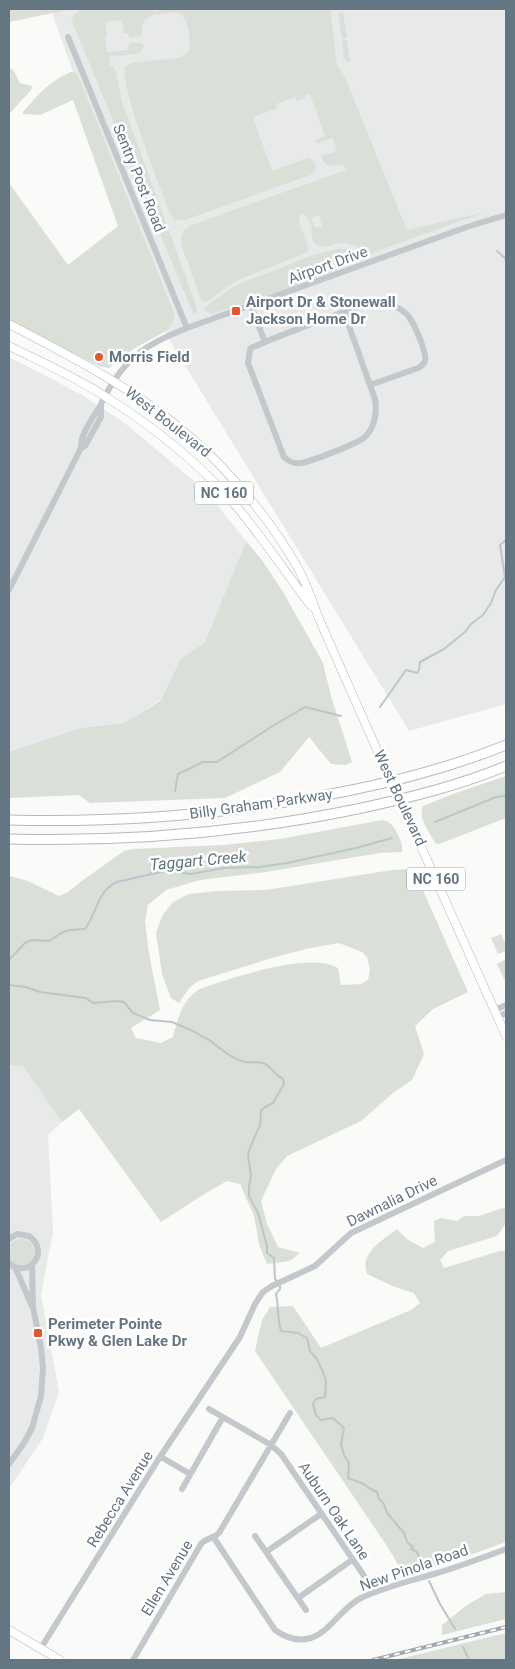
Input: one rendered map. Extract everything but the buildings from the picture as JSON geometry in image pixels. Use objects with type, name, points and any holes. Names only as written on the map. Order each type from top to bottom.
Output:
[{"type":"highway","name":"Billy Graham Parkway","points":[[9,820],[99,821],[191,815],[282,804],[392,782],[451,766],[506,745]]},
{"type":"highway","name":"Billy Graham Parkway","points":[[9,839],[99,840],[192,835],[285,823],[400,800],[457,784],[506,766]]},
{"type":"main road","name":"West Boulevard","points":[[9,324],[115,381],[186,432],[218,462],[272,528],[296,563],[506,1036]]},
{"type":"main road","name":"West Boulevard","points":[[9,346],[105,396],[174,446],[235,505],[262,538],[318,615]]},
{"type":"main road","points":[[9,1630],[60,1660]]},
{"type":"street","name":"Sentry Post Road","points":[[68,37],[187,328]]},
{"type":"street","name":"Airport Drive","points":[[9,590],[81,448],[80,443],[94,414],[126,365],[144,348],[187,328],[467,227],[506,215]]},
{"type":"street","points":[[344,312],[370,385],[375,399],[375,421],[364,439],[302,463],[289,462],[282,454],[248,363],[251,348],[344,312],[372,303],[389,304],[401,309],[410,317],[425,354],[425,361],[423,365],[370,385]]},
{"type":"street","points":[[251,306],[264,342]]},
{"type":"street","points":[[496,1014],[506,1005]]},
{"type":"street","points":[[496,1014],[506,1013]]},
{"type":"street","name":"Dawnalia Drive","points":[[222,1364],[240,1336],[257,1300],[268,1289],[311,1268],[351,1233],[506,1160]]},
{"type":"street","points":[[9,1239],[17,1234],[23,1234],[34,1239],[38,1250],[37,1257],[32,1264],[22,1268],[12,1265]]},
{"type":"street","points":[[9,1464],[32,1428],[41,1396],[43,1368],[33,1308],[32,1264]]},
{"type":"street","points":[[12,1265],[33,1308]]},
{"type":"street","name":"Rebecca Avenue","points":[[40,1648],[222,1364]]},
{"type":"street","name":"Auburn Oak Lane","points":[[209,1409],[281,1454],[375,1592]]},
{"type":"street","name":"Ellen Avenue","points":[[133,1660],[200,1544],[219,1534],[290,1413]]},
{"type":"street","points":[[182,1489],[223,1417]]},
{"type":"street","points":[[161,1457],[190,1474]]},
{"type":"street","points":[[266,1552],[321,1514]]},
{"type":"street","points":[[255,1536],[306,1610]]},
{"type":"street","name":"New Pinola Road","points":[[214,1538],[275,1630],[290,1639],[310,1638],[319,1634],[359,1599],[375,1592],[438,1573],[506,1549]]},
{"type":"street","points":[[298,1598],[352,1560]]},
{"type":"shaded area","points":[[9,9],[506,9],[506,704],[409,731],[167,336],[52,13],[9,22]]},
{"type":"shaded area","points":[[9,9],[72,9],[9,22]]},
{"type":"shaded area","points":[[80,9],[153,9],[154,12],[159,11],[159,9],[330,9],[337,66],[344,75],[407,230],[486,212],[366,255],[367,258],[277,293],[212,314],[207,312],[204,308],[243,282],[304,258],[336,249],[356,252],[360,247],[348,243],[324,247],[317,245],[312,239],[312,226],[308,218],[303,214],[299,216],[299,221],[308,252],[236,281],[208,301],[202,302],[181,244],[182,234],[185,230],[189,226],[346,170],[343,164],[336,166],[327,165],[321,156],[337,151],[333,138],[317,143],[316,140],[325,136],[310,94],[297,101],[295,97],[276,104],[277,108],[253,117],[272,171],[308,158],[315,164],[313,174],[185,220],[175,220],[170,214],[150,162],[129,95],[125,78],[125,67],[132,63],[179,58],[185,54],[190,43],[186,21],[181,14],[176,13],[152,15],[144,21],[141,36],[129,38],[128,33],[124,33],[122,20],[105,22],[107,52],[128,50],[131,43],[141,43],[144,46],[140,53],[109,57],[110,66],[113,66],[116,71],[121,99],[197,308],[195,314],[71,19]],"holes":[[[319,215],[322,226],[315,228],[311,218]]]},
{"type":"shaded area","points":[[343,12],[347,38],[342,39],[338,13]]},
{"type":"shaded area","points":[[347,40],[350,57],[349,63],[344,58],[342,41]]},
{"type":"shaded area","points":[[9,67],[14,71],[20,83],[32,86],[31,90],[9,114]]},
{"type":"shaded area","points":[[76,72],[80,80],[174,313],[174,319],[166,331],[135,348],[109,368],[99,366],[9,321],[9,183],[68,265],[118,226],[73,100],[40,115],[23,114],[44,89],[63,75]]},
{"type":"shaded area","points":[[9,357],[84,396],[126,424],[207,492],[246,541],[205,642],[180,660],[160,700],[124,723],[80,728],[9,752]]},
{"type":"shaded area","points":[[246,541],[262,560],[283,592],[323,663],[331,696],[352,762],[345,765],[331,764],[309,737],[280,772],[225,798],[90,803],[79,795],[9,798],[9,752],[80,728],[124,723],[160,701],[180,660],[205,642]]},
{"type":"shaded area","points":[[506,776],[506,818],[439,844],[435,843],[423,820],[423,806]]},
{"type":"shaded area","points":[[382,820],[389,823],[395,829],[401,841],[402,852],[380,853],[266,872],[200,880],[166,890],[148,905],[145,921],[160,1010],[131,1028],[136,1038],[161,1043],[173,1037],[182,1009],[196,992],[202,988],[271,968],[290,964],[325,964],[338,968],[341,985],[361,984],[368,980],[370,970],[367,957],[362,952],[339,943],[275,957],[198,981],[189,988],[179,1003],[171,998],[162,974],[156,933],[162,916],[173,902],[189,894],[217,891],[266,890],[408,869],[417,877],[468,992],[433,1009],[415,1026],[424,1054],[412,1080],[393,1093],[361,1121],[287,1156],[276,1169],[261,1201],[267,1224],[278,1247],[300,1253],[290,1261],[267,1264],[259,1244],[254,1216],[240,1184],[227,1181],[161,1222],[79,1109],[62,1122],[23,1066],[9,1065],[9,876],[28,881],[59,896],[68,892],[124,851],[224,845],[280,839]]},
{"type":"shaded area","points":[[501,934],[506,945],[506,951],[498,954],[491,938]]},
{"type":"shaded area","points":[[506,959],[506,978],[504,979],[497,964]]},
{"type":"shaded area","points":[[9,1065],[23,1066],[62,1122],[48,1135],[53,1232],[41,1295],[59,1392],[43,1438],[9,1489]]},
{"type":"shaded area","points":[[506,1207],[506,1223],[497,1236],[448,1251],[440,1260],[444,1268],[500,1251],[506,1251],[506,1542],[406,1578],[387,1546],[255,1351],[262,1320],[270,1307],[293,1306],[321,1348],[411,1310],[420,1303],[414,1293],[395,1287],[367,1274],[365,1266],[369,1253],[397,1229],[408,1240],[423,1248],[435,1242],[434,1221],[441,1218],[457,1221],[464,1216],[479,1216]]},
{"type":"shaded area","points":[[21,1239],[31,1242],[34,1252],[31,1262],[21,1265],[11,1262],[8,1252],[11,1242]]},
{"type":"shaded area","points":[[506,1592],[506,1619],[442,1635],[442,1625],[467,1605],[486,1594]]},
{"type":"shaded area","points":[[506,1633],[506,1660],[395,1660]]},
{"type":"waterway","points":[[497,251],[506,259]]},
{"type":"waterway","points":[[380,707],[406,670],[417,673],[420,662],[444,649],[483,615],[505,577],[500,545],[506,540]]},
{"type":"waterway","points":[[175,791],[178,774],[203,762],[217,762],[305,707],[341,716]]},
{"type":"waterway","name":"Taggart Creek","points":[[435,822],[496,797],[506,796]]},
{"type":"waterway","name":"Taggart Creek","points":[[9,960],[26,942],[33,940],[49,941],[63,932],[85,929],[105,891],[117,882],[165,871],[191,874],[224,868],[260,867],[287,863],[392,838]]},
{"type":"waterway","points":[[151,872],[155,860]]},
{"type":"waterway","points":[[9,985],[26,987],[40,992],[86,998],[93,1003],[124,1002],[133,1013],[150,1020],[172,1022],[195,1032],[235,1058],[245,1062],[265,1064],[283,1079],[284,1084],[273,1103],[261,1111],[260,1125],[248,1154],[251,1176],[249,1196],[258,1213],[267,1246],[267,1253],[274,1258],[275,1279],[277,1281]]},
{"type":"waterway","points":[[280,1286],[276,1294],[281,1331],[298,1333],[307,1338],[310,1351],[323,1372],[326,1381],[325,1397],[316,1399],[313,1404],[316,1415],[321,1420],[333,1418],[344,1428],[341,1444],[344,1455],[349,1463],[348,1478],[364,1484],[377,1492],[387,1513],[404,1533],[407,1542],[413,1547],[411,1549],[417,1552],[423,1567]]},
{"type":"waterway","points":[[429,1581],[455,1629]]},
{"type":"waterway","points":[[463,1647],[469,1660]]},
{"type":"railway","points":[[373,1660],[506,1627]]},
{"type":"place","name":"Airport Dr & Stonewall Jackson Home Dr","points":[[236,311]]},
{"type":"place","name":"Morris Field","points":[[99,357]]},
{"type":"place","name":"Perimeter Pointe Pkwy & Glen Lake Dr","points":[[38,1333]]}]
